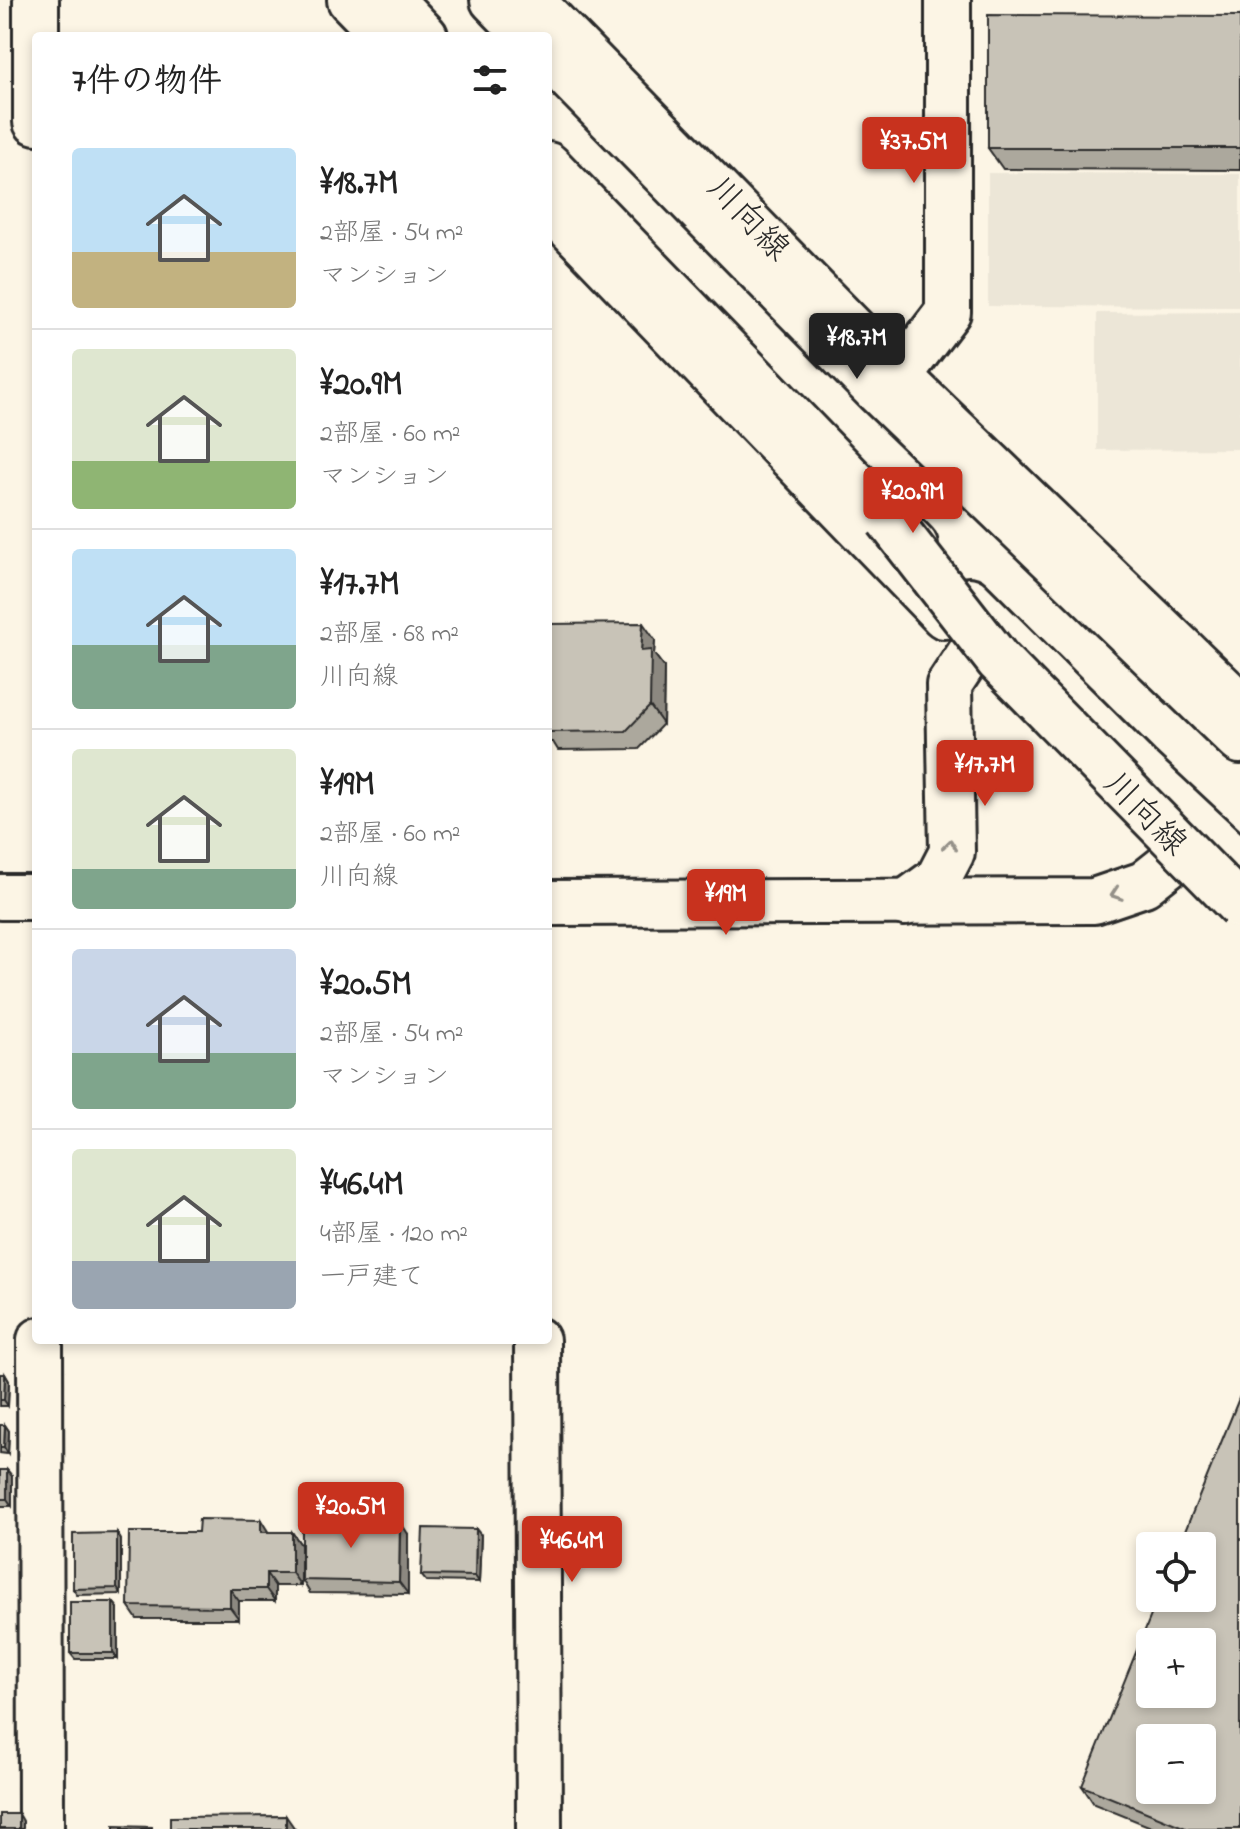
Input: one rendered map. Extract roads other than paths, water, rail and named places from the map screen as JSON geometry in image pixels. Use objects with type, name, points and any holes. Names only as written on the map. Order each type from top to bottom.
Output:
[{"type":"main road","points":[[36,0],[36,32]]},
{"type":"main road","points":[[350,0],[381,32]]},
{"type":"main road","points":[[391,0],[421,32]]},
{"type":"main road","points":[[493,0],[524,32]]},
{"type":"main road","name":"川向線","points":[[531,0],[899,376],[1240,705]]},
{"type":"main road","points":[[899,376],[948,312],[948,0]]},
{"type":"main road","points":[[552,60],[877,391],[1240,741]]},
{"type":"main road","points":[[552,169],[888,519],[1138,768],[1240,863]]},
{"type":"main road","name":"川向線","points":[[552,209],[974,647],[1182,854],[1240,906]]},
{"type":"main road","points":[[888,519],[998,660],[1240,906]]},
{"type":"main road","points":[[905,903],[938,879],[952,852],[949,685],[974,647]]},
{"type":"main road","points":[[552,903],[1094,901],[1144,884],[1182,854]]},
{"type":"main road","points":[[0,897],[32,897]]},
{"type":"main road","points":[[40,1344],[41,1829]]},
{"type":"main road","points":[[537,1344],[539,1829]]}]
